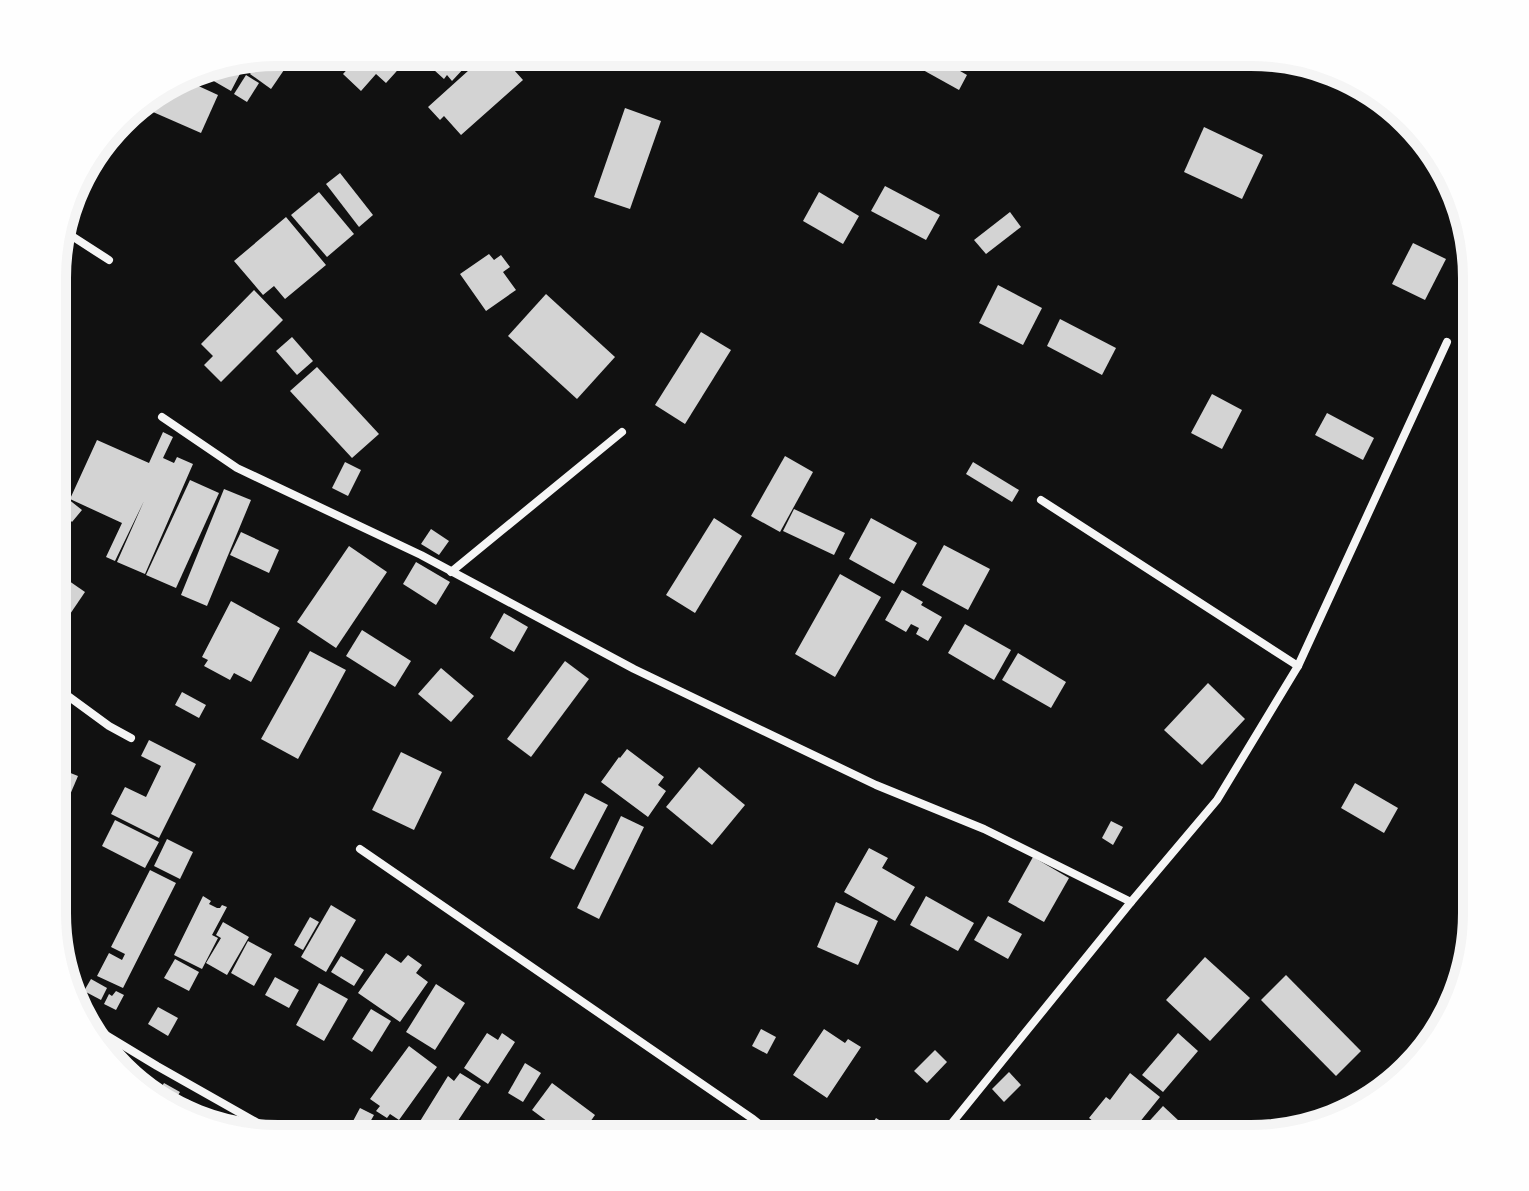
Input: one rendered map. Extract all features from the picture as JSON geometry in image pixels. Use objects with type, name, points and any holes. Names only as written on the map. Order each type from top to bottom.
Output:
[{"type":"street","points":[[70,235],[109,260]]},
{"type":"street","points":[[950,1125],[1217,800],[1298,666],[1447,342]]},
{"type":"street","points":[[162,417],[237,468],[421,555],[634,669],[876,785],[984,829],[1131,902]]},
{"type":"street","points":[[451,572],[622,432]]},
{"type":"street","points":[[1041,500],[1298,666]]},
{"type":"street","points":[[66,696],[131,738]]},
{"type":"street","points":[[360,849],[760,1125]]},
{"type":"street","points":[[104,1034],[260,1124]]},
{"type":"building","points":[[264,66],[279,66],[284,70],[271,89],[250,74],[255,67]]},
{"type":"building","points":[[350,66],[401,66],[386,83],[376,74],[361,91],[343,74]]},
{"type":"building","points":[[437,66],[466,66],[452,81],[447,75],[444,79],[434,70]]},
{"type":"building","points":[[473,66],[510,66],[523,80],[461,135],[444,116],[440,120],[428,107]]},
{"type":"building","points":[[916,66],[951,66],[967,75],[959,90]]},
{"type":"building","points":[[242,69],[231,91],[208,78]]},
{"type":"building","points":[[246,75],[259,83],[247,102],[234,94]]},
{"type":"building","points":[[194,84],[218,95],[201,133],[153,112],[156,105],[172,94]]},
{"type":"building","points":[[625,108],[661,121],[630,209],[594,197]]},
{"type":"building","points":[[1204,127],[1263,155],[1242,199],[1184,172]]},
{"type":"building","points":[[114,144],[101,170],[97,168]]},
{"type":"building","points":[[340,173],[373,215],[359,227],[326,184]]},
{"type":"building","points":[[885,186],[940,215],[926,240],[871,211]]},
{"type":"building","points":[[319,192],[354,234],[327,257],[291,215]]},
{"type":"building","points":[[819,192],[859,216],[843,244],[803,221]]},
{"type":"building","points":[[1010,212],[1021,227],[986,254],[974,240]]},
{"type":"building","points":[[286,217],[326,265],[285,299],[274,286],[263,295],[234,261]]},
{"type":"building","points":[[1413,243],[1446,259],[1425,300],[1392,284]]},
{"type":"building","points":[[489,254],[494,260],[501,255],[510,267],[503,272],[516,290],[486,311],[460,274]]},
{"type":"building","points":[[998,285],[1042,308],[1023,345],[979,323]]},
{"type":"building","points":[[254,290],[283,320],[221,382],[204,365],[213,356],[201,344]]},
{"type":"building","points":[[546,294],[615,357],[577,399],[508,336]]},
{"type":"building","points":[[1060,319],[1116,348],[1102,375],[1047,346]]},
{"type":"building","points":[[701,332],[731,350],[685,424],[655,405]]},
{"type":"building","points":[[292,337],[313,361],[297,375],[276,351]]},
{"type":"building","points":[[317,367],[379,434],[352,458],[290,391]]},
{"type":"building","points":[[1212,394],[1242,410],[1222,449],[1191,433]]},
{"type":"building","points":[[1327,413],[1374,438],[1363,460],[1315,435]]},
{"type":"building","points":[[163,432],[173,437],[163,458],[174,463],[177,457],[193,464],[145,574],[117,562],[144,501],[115,561],[106,557],[122,523],[70,499],[97,440],[149,463]]},
{"type":"building","points":[[785,456],[813,472],[780,532],[751,516]]},
{"type":"building","points":[[345,462],[361,470],[348,496],[332,488]]},
{"type":"building","points":[[973,462],[1019,490],[1012,502],[966,474]]},
{"type":"building","points":[[190,480],[219,493],[176,588],[146,575]]},
{"type":"building","points":[[224,489],[251,500],[207,606],[181,595]]},
{"type":"building","points":[[66,497],[82,510],[72,522],[68,518],[66,520]]},
{"type":"building","points":[[794,509],[845,533],[834,555],[783,531]]},
{"type":"building","points":[[714,518],[742,536],[695,613],[666,595]]},
{"type":"building","points":[[871,518],[917,543],[894,584],[849,559]]},
{"type":"building","points":[[431,529],[449,541],[439,555],[421,544]]},
{"type":"building","points":[[241,532],[279,550],[269,573],[230,555]]},
{"type":"building","points":[[944,545],[990,569],[968,610],[922,585]]},
{"type":"building","points":[[349,546],[387,572],[336,648],[297,622]]},
{"type":"building","points":[[416,562],[450,582],[436,605],[403,584]]},
{"type":"building","points":[[840,574],[881,597],[835,677],[795,654]]},
{"type":"building","points":[[66,579],[85,592],[66,620]]},
{"type":"building","points":[[902,590],[942,617],[928,641],[916,634],[919,628],[911,624],[906,632],[885,620]]},
{"type":"building","points":[[231,601],[280,628],[251,682],[234,673],[230,680],[204,666],[208,660],[202,657]]},
{"type":"building","points":[[504,613],[528,627],[514,652],[490,638]]},
{"type":"building","points":[[965,624],[1011,650],[994,680],[948,653]]},
{"type":"building","points":[[362,630],[411,661],[395,687],[346,656]]},
{"type":"building","points":[[310,651],[346,670],[298,759],[261,739]]},
{"type":"building","points":[[1018,653],[1066,682],[1051,708],[1002,680]]},
{"type":"building","points":[[565,661],[589,679],[531,757],[507,739]]},
{"type":"building","points":[[441,668],[474,696],[451,722],[418,694]]},
{"type":"building","points":[[1208,683],[1245,719],[1202,765],[1164,730]]},
{"type":"building","points":[[182,692],[206,705],[199,718],[175,705]]},
{"type":"building","points":[[149,740],[196,764],[159,838],[111,814],[125,787],[146,797],[161,766],[141,756]]},
{"type":"building","points":[[627,749],[664,777],[658,785],[666,791],[648,817],[601,782]]},
{"type":"building","points":[[401,752],[442,772],[414,830],[372,810]]},
{"type":"building","points":[[699,767],[745,805],[712,845],[666,807]]},
{"type":"building","points":[[66,771],[78,776],[66,804]]},
{"type":"building","points":[[1355,783],[1398,808],[1384,833],[1341,808]]},
{"type":"building","points":[[585,793],[608,805],[574,870],[550,858]]},
{"type":"building","points":[[621,816],[644,827],[599,919],[577,908]]},
{"type":"building","points":[[115,820],[159,842],[145,868],[102,846]]},
{"type":"building","points":[[1111,821],[1123,827],[1113,845],[1102,838]]},
{"type":"building","points":[[167,839],[193,852],[180,879],[154,866]]},
{"type":"building","points":[[869,848],[888,858],[882,868],[915,887],[895,921],[844,892]]},
{"type":"building","points":[[1033,857],[1069,878],[1044,922],[1008,902]]},
{"type":"building","points":[[150,870],[176,883],[123,988],[97,976],[109,953],[122,960],[125,954],[111,947]]},
{"type":"building","points":[[203,896],[217,908],[222,905],[227,907],[212,935],[218,938],[202,969],[174,955]]},
{"type":"building","points":[[926,896],[974,923],[958,951],[910,925]]},
{"type":"building","points":[[836,902],[878,921],[858,965],[817,947]]},
{"type":"building","points":[[331,905],[356,920],[326,972],[301,957]]},
{"type":"building","points":[[988,916],[1022,934],[1008,959],[974,940]]},
{"type":"building","points":[[310,917],[319,922],[303,950],[294,945]]},
{"type":"building","points":[[223,922],[249,937],[227,975],[206,963],[221,938],[216,935]]},
{"type":"building","points":[[248,941],[272,954],[254,986],[231,973]]},
{"type":"building","points":[[386,953],[401,963],[408,955],[422,965],[416,973],[428,982],[400,1022],[358,993]]},
{"type":"building","points":[[341,956],[364,970],[354,986],[331,972]]},
{"type":"building","points":[[1205,957],[1250,998],[1210,1041],[1166,1000]]},
{"type":"building","points":[[175,959],[199,972],[189,991],[164,978]]},
{"type":"building","points":[[1286,975],[1361,1051],[1336,1076],[1261,1000]]},
{"type":"building","points":[[275,977],[299,990],[289,1008],[265,995]]},
{"type":"building","points":[[91,979],[107,988],[101,1000],[84,991]]},
{"type":"building","points":[[319,983],[348,999],[324,1041],[296,1025]]},
{"type":"building","points":[[436,984],[465,1003],[435,1050],[406,1032]]},
{"type":"building","points":[[116,991],[124,995],[116,1010],[104,1004],[109,994],[112,996]]},
{"type":"building","points":[[158,1007],[178,1018],[168,1036],[148,1024]]},
{"type":"building","points":[[371,1009],[391,1021],[372,1052],[352,1039]]},
{"type":"building","points":[[761,1029],[776,1037],[767,1054],[752,1046]]},
{"type":"building","points":[[824,1029],[845,1043],[848,1039],[861,1047],[827,1098],[793,1075]]},
{"type":"building","points":[[487,1033],[498,1040],[502,1033],[515,1042],[488,1084],[464,1068]]},
{"type":"building","points":[[1178,1033],[1198,1051],[1163,1092],[1142,1075]]},
{"type":"building","points":[[409,1046],[437,1067],[399,1120],[390,1114],[387,1118],[376,1111],[380,1106],[370,1099]]},
{"type":"building","points":[[935,1050],[947,1062],[927,1083],[914,1071]]},
{"type":"building","points":[[525,1063],[541,1073],[523,1102],[508,1093]]},
{"type":"building","points":[[1009,1072],[1021,1085],[1004,1102],[992,1089]]},
{"type":"building","points":[[460,1073],[481,1086],[455,1125],[418,1125],[448,1076],[454,1081]]},
{"type":"building","points":[[1130,1073],[1160,1097],[1137,1125],[1098,1125],[1089,1118],[1106,1097],[1110,1100]]},
{"type":"building","points":[[150,1082],[161,1088],[164,1083],[180,1092],[177,1097],[182,1102],[172,1097]]},
{"type":"building","points":[[552,1083],[595,1115],[588,1125],[552,1125],[532,1110]]},
{"type":"building","points":[[187,1099],[199,1106],[197,1109],[185,1103]]},
{"type":"building","points":[[1163,1106],[1183,1125],[1146,1125]]},
{"type":"building","points":[[360,1108],[374,1115],[368,1125],[352,1123]]},
{"type":"building","points":[[876,1118],[887,1125],[872,1125]]}]
